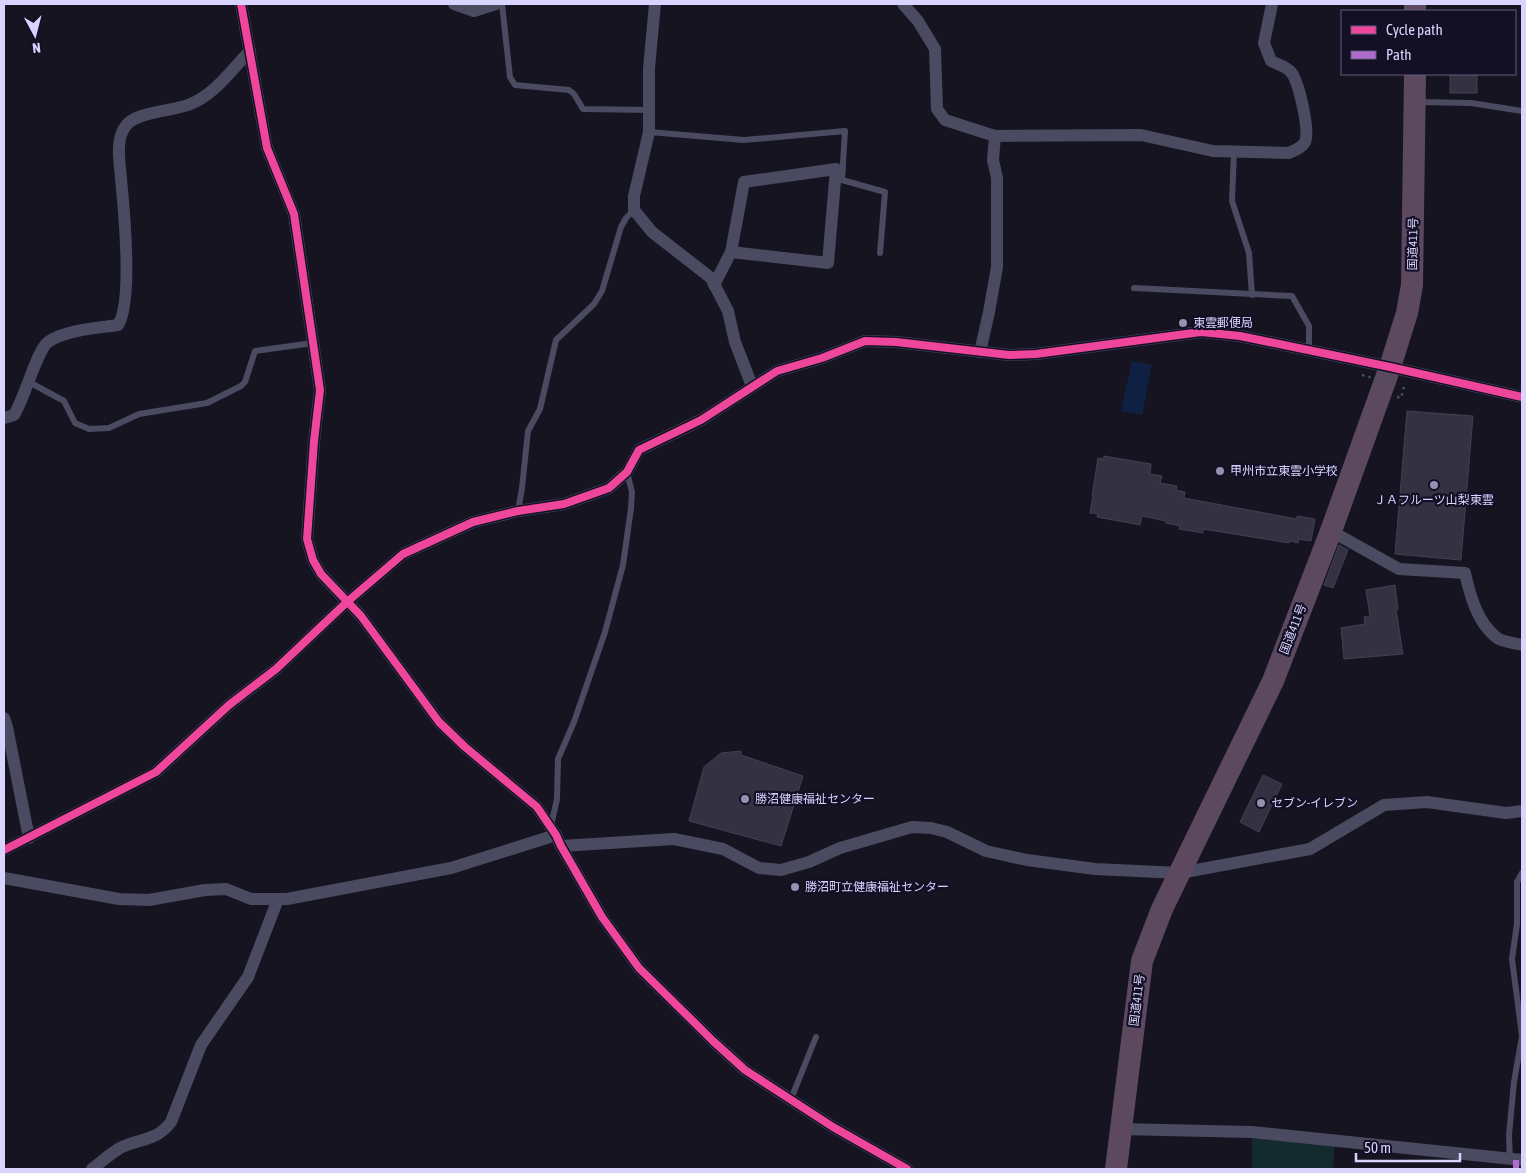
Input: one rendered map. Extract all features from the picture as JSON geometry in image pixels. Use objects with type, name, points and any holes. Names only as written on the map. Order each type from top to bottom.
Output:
[{"type":"highway","name":"国道411号","points":[[1116,1169],[1142,961],[1162,909],[1273,681],[1331,531],[1395,376],[1412,285],[1414,75]]},
{"type":"street","points":[[241,4],[267,148],[294,214],[314,343],[320,390],[314,441],[307,539],[321,574],[361,616],[439,722],[465,747],[537,807],[556,836],[602,917],[639,968],[745,1070],[833,1127],[906,1169]]},
{"type":"street","points":[[454,4],[474,11],[496,4]]},
{"type":"street","points":[[655,4],[650,68],[649,132],[634,196],[634,210],[652,232],[710,278],[728,311],[735,342],[752,386]]},
{"type":"street","points":[[903,4],[918,21],[935,49],[937,109],[945,120],[996,136],[1141,135],[1213,151],[1289,153],[1298,149],[1304,142],[1306,133],[1298,84],[1290,71],[1271,61],[1264,43],[1272,4]]},
{"type":"street","points":[[4,418],[14,415],[20,406],[46,343],[64,334],[118,325],[123,317],[126,292],[125,226],[119,152],[122,133],[126,125],[137,118],[188,105],[206,97],[250,51]]},
{"type":"street","points":[[980,352],[997,267],[997,178],[992,160],[996,136]]},
{"type":"street","points":[[714,285],[731,252],[744,182],[836,169],[828,263],[731,252]]},
{"type":"street","points":[[4,850],[156,772],[229,704],[276,669],[347,602],[403,554],[473,522],[518,511],[564,504],[609,488],[627,472],[639,450],[701,420],[777,371],[830,355],[865,341],[896,342],[1009,355],[1036,354],[1201,332],[1240,336],[1309,350],[1395,376],[1522,397]]},
{"type":"street","points":[[1331,531],[1399,569],[1464,573],[1480,618],[1496,638],[1522,645]]},
{"type":"street","points":[[4,718],[29,838]]},
{"type":"street","points":[[4,878],[120,899],[149,900],[205,890],[226,889],[252,899],[288,899],[451,868],[556,836],[674,839],[724,849],[759,868],[781,870],[809,862],[840,848],[912,827],[931,828],[947,832],[986,851],[1028,860],[1095,869],[1180,873],[1310,849],[1384,805],[1427,802],[1506,813],[1522,811]]},
{"type":"street","points":[[92,1169],[110,1154],[122,1147],[145,1141],[166,1129],[171,1122],[201,1045],[248,977],[278,899]]},
{"type":"street","points":[[1120,1130],[1252,1132],[1516,1160]]},
{"type":"lane","points":[[502,4],[510,77],[515,85],[569,90],[574,94],[583,109],[650,110]]},
{"type":"lane","points":[[1415,102],[1471,103],[1522,111]]},
{"type":"lane","points":[[649,132],[744,140],[845,131],[842,180],[885,192],[880,253]]},
{"type":"lane","points":[[1234,151],[1232,201],[1249,253],[1252,295]]},
{"type":"lane","points":[[518,511],[528,431],[540,410],[556,340],[594,304],[602,292],[621,227],[634,210]]},
{"type":"lane","points":[[1134,288],[1292,296],[1309,326],[1309,350]]},
{"type":"lane","points":[[29,382],[64,401],[75,423],[89,429],[109,428],[140,414],[207,403],[241,386],[245,382],[255,350],[314,343]]},
{"type":"lane","points":[[556,836],[558,759],[574,722],[605,632],[623,565],[632,492],[627,472]]},
{"type":"lane","points":[[1516,1160],[1509,1135],[1512,1100],[1522,1036],[1512,959],[1517,924],[1517,882],[1522,873]]},
{"type":"lane","points":[[791,1099],[816,1037]]},
{"type":"path","points":[[1362,375],[1395,376]]},
{"type":"green space","points":[[1252,1132],[1335,1140],[1333,1169],[1252,1169]]},
{"type":"water","points":[[1132,361],[1152,365],[1142,415],[1121,411]]},
{"type":"building","points":[[1450,75],[1477,75],[1477,93],[1450,93]]},
{"type":"building","name":"ＪＡフルーツ山梨東雲","points":[[1407,411],[1473,416],[1461,560],[1395,554]]},
{"type":"building","points":[[1104,456],[1151,464],[1150,474],[1162,476],[1160,483],[1177,486],[1176,490],[1185,492],[1184,498],[1297,519],[1297,516],[1315,519],[1311,541],[1299,539],[1298,543],[1290,541],[1289,543],[1203,529],[1203,533],[1179,529],[1180,526],[1166,523],[1166,521],[1142,516],[1140,525],[1097,517],[1098,514],[1090,513],[1098,458],[1104,459]]},
{"type":"building","points":[[1339,545],[1348,550],[1333,588],[1324,585]]},
{"type":"building","points":[[1395,585],[1398,609],[1396,610],[1403,654],[1344,659],[1341,628],[1365,624],[1364,617],[1370,616],[1366,590]]},
{"type":"building","name":"勝沼健康福祉センター","points":[[741,751],[741,755],[803,776],[781,846],[689,821],[704,767],[721,753]]},
{"type":"building","name":"セブン-イレブン","points":[[1263,775],[1282,784],[1259,832],[1240,822]]},
{"type":"marked path","points":[[1516,1160],[1516,1169]]},
{"type":"cycle path","points":[[241,4],[267,148],[294,214],[320,390],[314,441],[307,539],[313,560],[321,574],[361,616],[439,722],[465,747],[537,807],[556,835],[602,917],[639,968],[745,1070],[833,1127],[907,1169]]},
{"type":"cycle path","points":[[4,850],[156,772],[229,705],[276,669],[347,602],[403,554],[473,522],[518,511],[564,504],[609,488],[627,472],[639,450],[701,420],[777,371],[822,358],[865,341],[896,342],[1009,355],[1036,354],[1201,332],[1240,336],[1522,397]]},
{"type":"place","name":"東雲郵便局","points":[[1183,323]]},
{"type":"place","name":"甲州市立東雲小学校","points":[[1220,471]]},
{"type":"place","name":"ＪＡフルーツ山梨東雲","points":[[1434,485]]},
{"type":"place","name":"勝沼健康福祉センター","points":[[745,799]]},
{"type":"place","name":"セブン-イレブン","points":[[1261,803]]},
{"type":"place","name":"勝沼町立健康福祉センター","points":[[795,887]]}]
